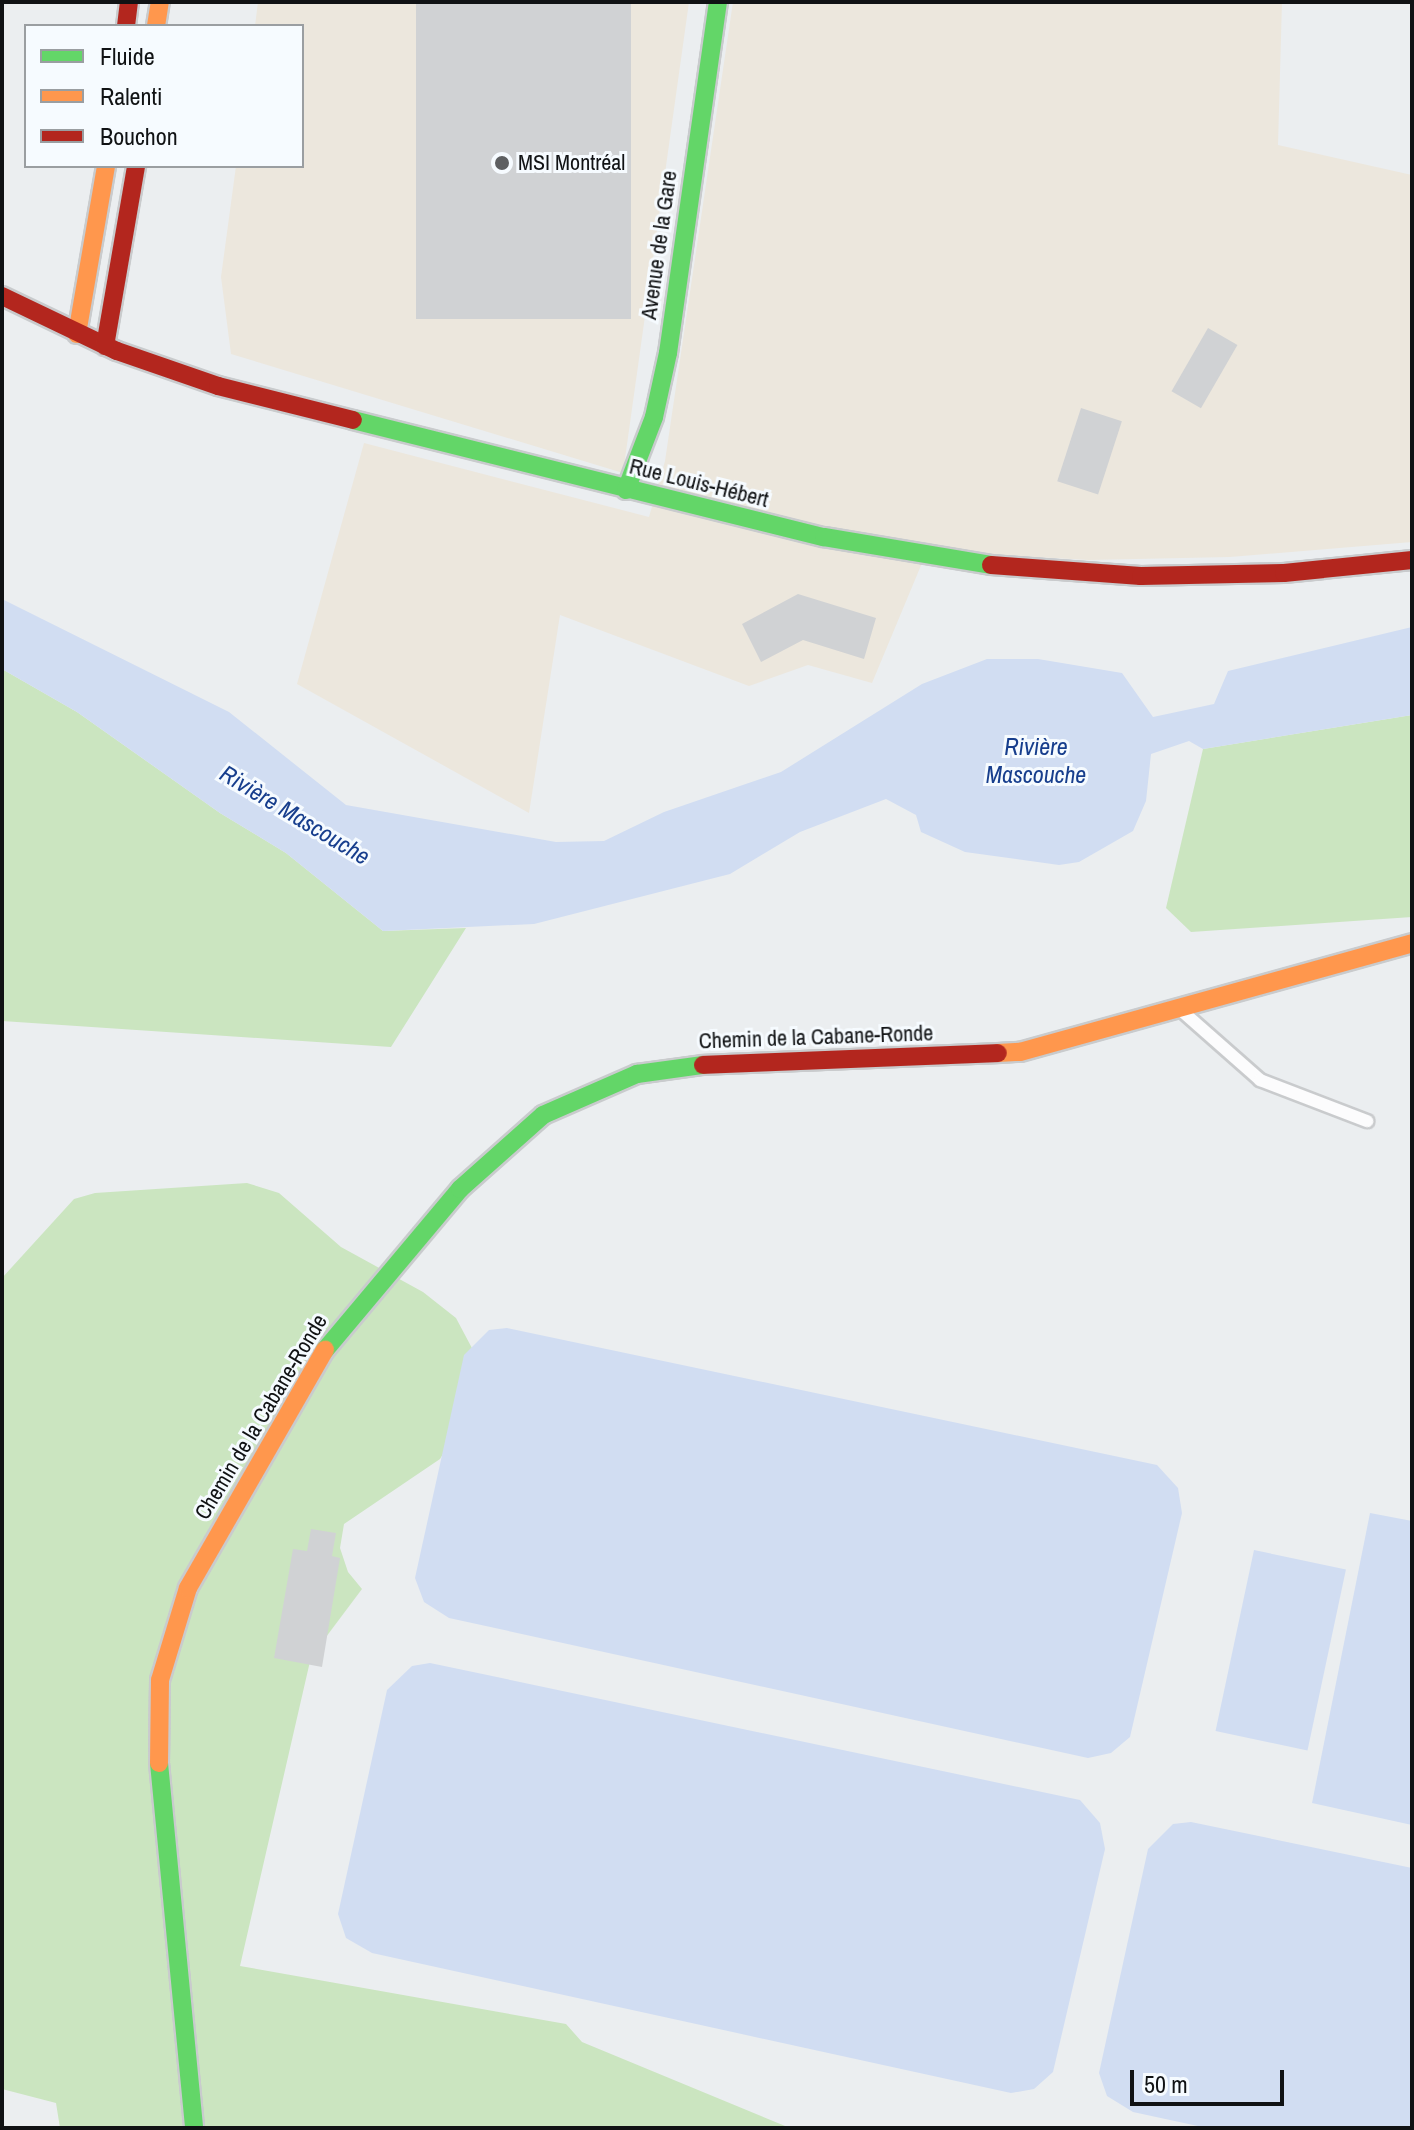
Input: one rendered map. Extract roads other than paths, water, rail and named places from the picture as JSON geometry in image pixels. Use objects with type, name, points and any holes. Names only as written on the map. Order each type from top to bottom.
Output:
[{"type":"main road","points":[[126,24],[129,2]]},
{"type":"main road","points":[[156,24],[160,2]]},
{"type":"main road","name":"Avenue de la Gare","points":[[626,490],[654,417],[668,353],[718,2]]},
{"type":"main road","points":[[77,334],[106,168]]},
{"type":"main road","points":[[105,346],[136,168]]},
{"type":"main road","name":"Rue Louis-Hébert","points":[[2,296],[105,346],[218,386],[824,537],[1020,568],[1170,577],[1412,560]]},
{"type":"main road","name":"Chemin de la Cabane-Ronde","points":[[194,2128],[159,1773],[160,1680],[188,1588],[332,1337],[460,1189],[543,1115],[637,1074],[715,1063],[1020,1052],[1412,943]]},
{"type":"lane","points":[[1180,1010],[1260,1080],[1367,1121]]},
{"type":"water","name":"Rivière Mascouche","points":[[2,599],[229,712],[346,805],[556,842],[604,841],[664,812],[781,772],[922,684],[987,659],[1038,659],[1122,673],[1153,717],[1214,704],[1228,671],[1412,627],[1412,715],[1203,749],[1189,741],[1151,754],[1146,801],[1133,831],[1079,862],[1059,865],[965,852],[921,832],[916,815],[886,799],[800,832],[730,874],[534,924],[383,931],[286,853],[220,813],[77,712],[2,669]]},
{"type":"water","points":[[507,1328],[1157,1465],[1178,1488],[1182,1513],[1130,1737],[1111,1753],[1088,1758],[449,1618],[424,1602],[415,1578],[464,1355],[489,1330]]},
{"type":"water","points":[[1370,1513],[1412,1521],[1412,1825],[1312,1803]]},
{"type":"water","points":[[1254,1550],[1346,1570],[1307,1751],[1216,1731]]},
{"type":"water","points":[[430,1663],[1080,1800],[1100,1823],[1105,1849],[1053,2072],[1034,2089],[1011,2093],[372,1953],[346,1938],[338,1914],[387,1690],[412,1666]]},
{"type":"water","points":[[1191,1822],[1412,1868],[1412,2128],[1207,2128],[1133,2112],[1107,2096],[1099,2073],[1148,1849],[1173,1824]]},
{"type":"place","name":"MSI Montréal","points":[[502,163]]}]
